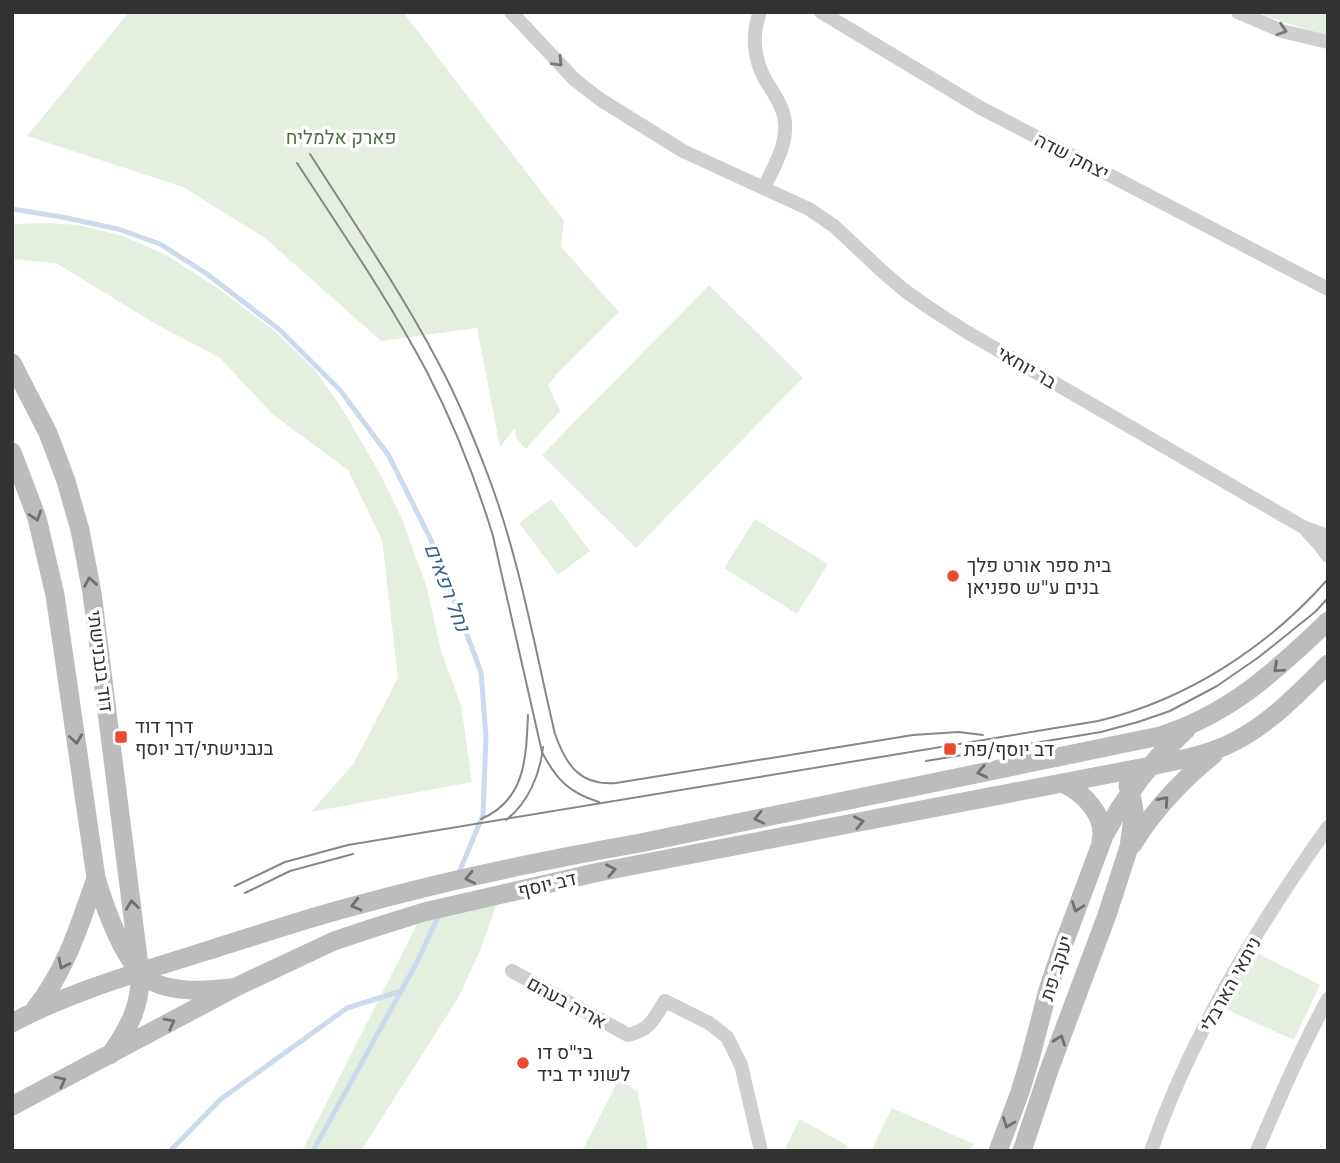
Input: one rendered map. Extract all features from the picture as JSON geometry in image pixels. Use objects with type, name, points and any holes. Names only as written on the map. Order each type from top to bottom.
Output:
[{"type":"main road","name":"דוד בנבנישתי","points":[[12,363],[48,433],[66,481],[80,530],[92,593],[140,973],[136,1008],[110,1055]]},
{"type":"main road","name":"דוד בנבנישתי","points":[[12,452],[37,518],[55,595],[96,878],[117,934],[140,973]]},
{"type":"main road","name":"יעקב פת","points":[[1072,753],[1160,736],[1194,723],[1253,689],[1328,621]]},
{"type":"main road","points":[[1126,857],[1162,802],[1189,775],[1226,746],[1259,727],[1294,699],[1328,664]]},
{"type":"main road","name":"יעקב פת","points":[[998,1151],[1020,1092],[1060,951],[1110,823],[1151,766],[1194,723]]},
{"type":"main road","points":[[1118,772],[1188,758],[1226,746]]},
{"type":"main road","name":"דב יוסף","points":[[12,1023],[74,995],[140,973],[352,906],[422,888],[1072,753]]},
{"type":"main road","name":"יעקב פת","points":[[1022,1151],[1107,915],[1126,857],[1134,820],[1130,792],[1118,772],[1095,755],[1072,753]]},
{"type":"main road","name":"דב יוסף","points":[[12,1106],[236,987],[334,941],[424,912],[621,868],[1118,772]]},
{"type":"main road","points":[[1062,783],[1075,790],[1093,808],[1102,831],[1101,843]]},
{"type":"main road","points":[[32,1012],[65,962],[96,878]]},
{"type":"main road","points":[[140,973],[158,984],[176,988],[201,990],[236,987]]},
{"type":"street","name":"בר יוחאי","points":[[511,12],[575,80],[601,100],[683,151],[809,209],[834,226],[883,272],[928,307],[965,331],[1303,527],[1328,536]]},
{"type":"street","points":[[760,12],[754,38],[757,60],[784,113],[785,131],[781,150],[764,188]]},
{"type":"street","name":"יצחק שדה","points":[[821,12],[979,107],[1328,289]]},
{"type":"street","points":[[1238,12],[1282,31],[1328,42]]},
{"type":"street","name":"בר יוחאי","points":[[1303,527],[1328,556]]},
{"type":"street","name":"ניתאי הארבלי","points":[[1151,1151],[1173,1095],[1213,1011],[1284,892],[1328,827]]},
{"type":"street","name":"אריה בעהם","points":[[512,971],[628,1035],[641,1032],[650,1024],[664,1000],[727,1037],[741,1065],[761,1151]]},
{"type":"street","points":[[1257,1151],[1307,1038],[1328,999]]},
{"type":"green space","name":"פארק אלמליח","points":[[129,12],[403,12],[564,221],[561,247],[619,312],[548,386],[560,411],[526,449],[516,438],[515,428],[500,447],[477,328],[381,341],[265,238],[183,187],[27,136]]},
{"type":"green space","points":[[1259,12],[1328,12],[1328,36],[1268,17]]},
{"type":"green space","points":[[12,224],[78,225],[123,236],[168,256],[219,289],[275,331],[315,370],[343,410],[379,472],[402,519],[427,588],[441,651],[461,705],[472,782],[311,812],[354,763],[398,678],[382,540],[348,470],[272,414],[220,358],[154,323],[56,263],[12,259]]},
{"type":"green space","points":[[709,285],[803,378],[636,548],[542,455]]},
{"type":"green space","points":[[551,499],[590,551],[558,575],[519,523]]},
{"type":"green space","points":[[755,519],[828,564],[797,614],[724,568]]},
{"type":"green space","points":[[498,901],[479,953],[458,998],[361,1151],[302,1151],[419,920]]},
{"type":"green space","points":[[1255,952],[1320,985],[1294,1040],[1221,1007]]},
{"type":"green space","points":[[619,1079],[638,1092],[648,1151],[582,1151]]},
{"type":"green space","points":[[892,1108],[974,1144],[969,1151],[871,1151]]},
{"type":"green space","points":[[800,1119],[848,1146],[846,1151],[784,1151]]},
{"type":"waterway","name":"נחל רפאים","points":[[12,209],[118,229],[160,244],[207,274],[280,330],[340,390],[389,456],[432,542],[481,672],[486,737],[483,815],[458,875]]},
{"type":"waterway","name":"נחל רפאים","points":[[313,1151],[416,964],[440,913]]},
{"type":"waterway","points":[[170,1151],[221,1099],[347,1008],[401,991]]},
{"type":"tram line","points":[[310,154],[408,309],[465,419],[510,541],[555,734],[564,755],[576,771],[593,781],[616,783],[913,735],[958,732],[983,735]]},
{"type":"tram line","points":[[297,163],[397,319],[427,372],[455,432],[493,536],[542,752],[565,784],[579,794],[599,802]]},
{"type":"tram line","points":[[235,886],[285,862],[348,845],[1098,721],[1131,712],[1163,700],[1224,668],[1279,627],[1328,579]]},
{"type":"tram line","points":[[926,761],[1101,732],[1170,711],[1217,686],[1259,657],[1315,612],[1328,598]]},
{"type":"tram line","points":[[481,819],[507,801],[521,776],[528,715]]},
{"type":"tram line","points":[[506,820],[521,805],[532,788],[543,747]]},
{"type":"tram line","points":[[245,893],[290,871],[353,854]]},
{"type":"place","name":"בית ספר אורט פלך בנים ע\"ש ספניאן","points":[[953,576]]},
{"type":"place","name":"דרך דוד בנבנישתי/דב יוסף","points":[[121,737]]},
{"type":"place","name":"דב יוסף/פת","points":[[950,749]]},
{"type":"place","name":"בי\"ס דו לשוני יד ביד","points":[[523,1063]]}]
